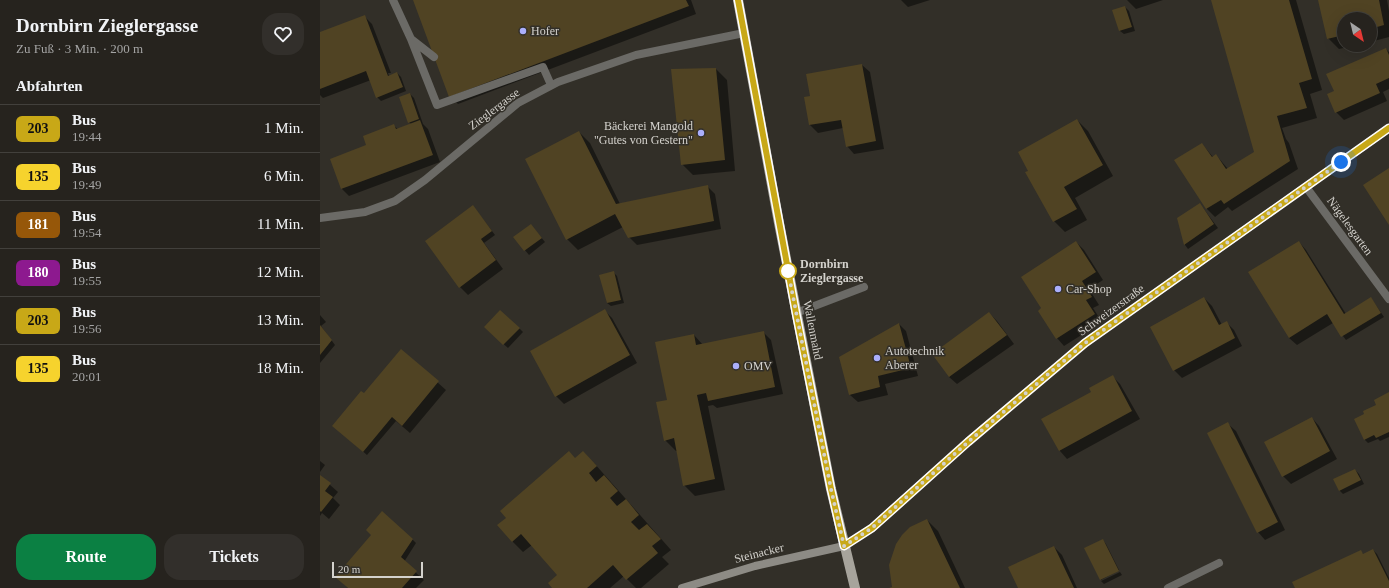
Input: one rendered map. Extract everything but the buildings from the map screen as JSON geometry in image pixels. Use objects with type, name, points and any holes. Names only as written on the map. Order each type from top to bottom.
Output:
[{"type":"main road","name":"Wallenmahd","points":[[738,0],[796,313],[831,489],[855,588]]},
{"type":"street","points":[[393,0],[411,40],[436,105],[543,67],[551,85]]},
{"type":"street","name":"Zieglergasse","points":[[320,218],[365,212],[395,201],[425,180],[518,103],[551,85],[636,55],[744,33]]},
{"type":"street","points":[[411,40],[434,57]]},
{"type":"street","name":"Schweizerstraße","points":[[844,546],[872,528],[968,442],[1085,343],[1389,128]]},
{"type":"street","name":"Nägelesgarten","points":[[1306,187],[1389,299]]},
{"type":"street","points":[[796,313],[864,287]]},
{"type":"street","name":"Steinacker","points":[[682,588],[755,566],[844,546]]},
{"type":"street","points":[[1168,588],[1219,563]]},
{"type":"bus line","name":"203","points":[[738,0],[796,313],[831,489],[844,546],[872,528],[968,442],[1085,343],[1389,128]]},
{"type":"place","name":"Hofer","points":[[523,31]]},
{"type":"place","name":"Bäckerei Mangold \"Gutes von Gestern\"","points":[[701,133]]},
{"type":"place","name":"Dornbirn Zieglergasse","points":[[788,271]]},
{"type":"place","name":"Car-Shop","points":[[1058,289]]},
{"type":"place","name":"Autotechnik Aberer","points":[[877,358]]},
{"type":"place","name":"OMV","points":[[736,366]]},
{"type":"route","points":[[788,271],[831,489],[844,546],[872,528],[968,442],[1085,343],[1341,162]]}]
